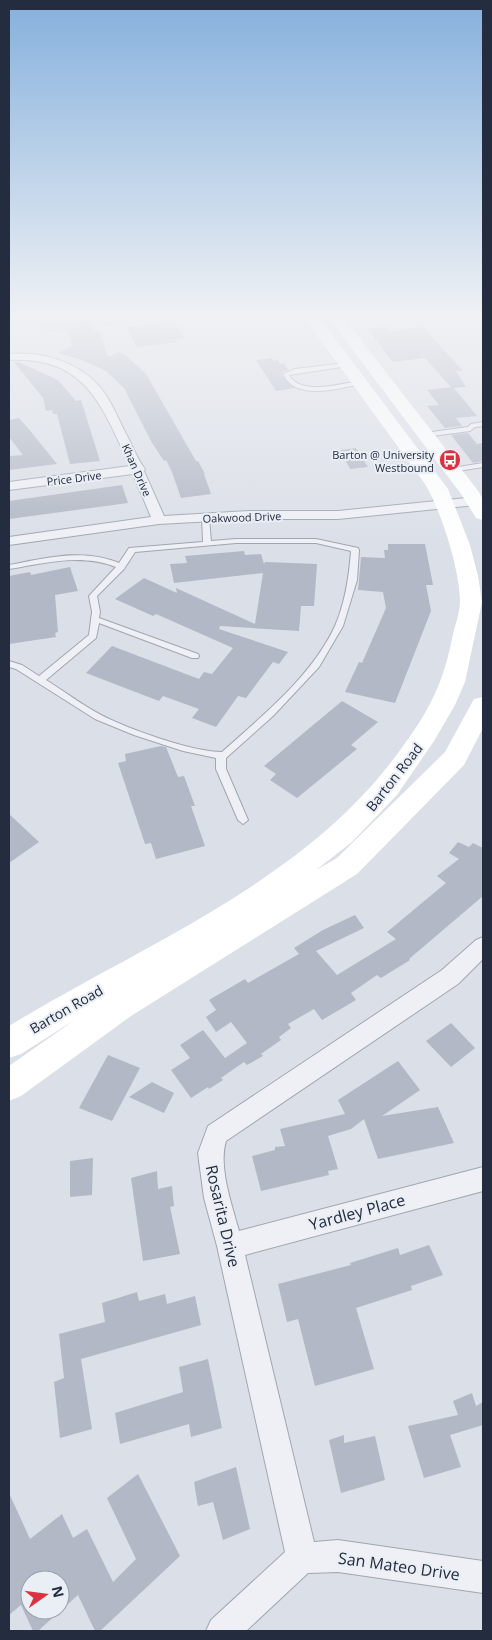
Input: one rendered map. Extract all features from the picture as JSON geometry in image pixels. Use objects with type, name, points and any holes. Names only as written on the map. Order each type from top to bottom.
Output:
[{"type":"main road","name":"Barton Road","points":[[9,1043],[48,1017],[212,927],[311,860],[363,816],[412,757],[440,710],[456,675],[471,602],[467,570],[438,488],[364,390]]},
{"type":"main road","points":[[390,390],[480,507]]},
{"type":"main road","name":"Barton Road","points":[[9,1085],[120,1006],[347,866],[455,758],[483,705]]},
{"type":"street","name":"Khan Drive","points":[[95,390],[104,403],[139,470],[159,520]]},
{"type":"street","name":"Price Drive","points":[[9,486],[139,470]]},
{"type":"street","name":"Oakwood Drive","points":[[9,541],[159,520],[338,514],[444,503],[480,507]]},
{"type":"street","name":"Rosarita Drive","points":[[302,1558],[230,1246],[217,1198],[210,1153],[216,1134],[450,977],[483,946]]},
{"type":"street","name":"Yardley Place","points":[[230,1246],[483,1179]]},
{"type":"street","name":"San Mateo Drive","points":[[302,1558],[338,1556],[483,1577]]},
{"type":"street","points":[[222,1631],[302,1558]]},
{"type":"lane","points":[[425,435],[470,429],[483,424]]},
{"type":"lane","points":[[452,470],[483,465]]},
{"type":"lane","points":[[205,518],[208,543]]},
{"type":"lane","points":[[9,664],[19,667],[98,717],[137,733],[186,749],[224,755],[270,714],[316,665],[339,626],[353,580],[355,550],[316,541],[236,541],[132,550],[122,567],[93,596],[95,619],[93,636],[40,680]]},
{"type":"lane","points":[[9,566],[88,556],[110,560],[122,567]]},
{"type":"lane","points":[[95,619],[195,656]]},
{"type":"lane","points":[[221,755],[221,769],[243,820]]},
{"type":"building","points":[[36,390],[66,390],[76,401],[81,400],[100,461],[70,464],[57,414],[53,414],[52,410],[46,411],[43,398]]},
{"type":"building","points":[[125,390],[155,390],[205,474],[211,494],[181,498],[166,460],[164,461],[152,443]]},
{"type":"building","points":[[427,390],[455,390],[477,416],[456,418],[462,426],[445,428],[427,406],[439,405]]},
{"type":"building","points":[[19,418],[57,464],[9,470],[9,456],[23,455],[9,437],[9,420]]},
{"type":"building","points":[[468,433],[477,444],[483,443],[483,461],[473,463],[451,435]]},
{"type":"building","points":[[356,448],[368,467],[350,469],[340,450]]},
{"type":"building","points":[[122,485],[128,503],[9,519],[9,501]]},
{"type":"building","points":[[388,544],[425,544],[433,585],[426,585],[431,611],[395,703],[345,692],[359,662],[362,663],[386,608],[383,592],[358,590],[361,557],[385,558],[384,550],[388,550]]},
{"type":"building","points":[[244,551],[245,555],[261,554],[264,564],[265,562],[317,564],[314,606],[301,606],[299,631],[220,626],[219,629],[288,652],[279,664],[273,662],[246,698],[238,696],[216,727],[192,718],[199,709],[163,696],[159,701],[86,673],[112,646],[199,679],[204,672],[212,674],[233,648],[156,614],[153,616],[115,599],[144,578],[177,593],[176,588],[255,624],[263,573],[174,583],[170,564],[187,563],[185,556]]},
{"type":"building","points":[[70,567],[78,591],[55,595],[58,632],[55,633],[56,637],[9,644],[9,576],[30,572],[31,575]]},
{"type":"building","points":[[342,701],[378,722],[351,745],[357,749],[297,798],[270,780],[276,774],[264,766]]},
{"type":"building","points":[[161,746],[166,747],[178,777],[184,776],[195,806],[191,806],[205,846],[156,859],[151,843],[145,844],[118,763],[126,761],[125,754]]},
{"type":"building","points":[[9,814],[39,842],[9,863]]},
{"type":"building","points":[[458,842],[469,847],[473,843],[483,848],[483,896],[410,960],[381,978],[377,975],[351,993],[356,1000],[322,1020],[314,1009],[288,1024],[291,1028],[279,1037],[281,1040],[261,1054],[263,1056],[247,1065],[244,1062],[221,1078],[223,1080],[191,1098],[171,1070],[190,1058],[180,1045],[203,1030],[225,1058],[247,1043],[231,1022],[216,1032],[206,1017],[216,1010],[209,1000],[245,979],[248,983],[299,954],[294,948],[323,930],[355,915],[364,928],[316,951],[337,975],[396,939],[387,932],[446,883],[437,876],[459,859],[449,853]]},
{"type":"building","points":[[451,1023],[475,1048],[451,1067],[426,1041]]},
{"type":"building","points":[[108,1055],[140,1068],[112,1121],[79,1108]]},
{"type":"building","points":[[398,1061],[420,1090],[382,1116],[438,1107],[454,1143],[378,1159],[364,1119],[351,1129],[328,1136],[338,1169],[328,1171],[329,1175],[261,1191],[252,1156],[275,1150],[275,1147],[285,1146],[280,1129],[345,1114],[338,1100]]},
{"type":"building","points":[[152,1082],[174,1093],[164,1113],[129,1097]]},
{"type":"building","points":[[93,1158],[92,1195],[70,1197],[70,1161]]},
{"type":"building","points":[[157,1171],[158,1189],[172,1186],[174,1206],[170,1207],[180,1254],[143,1261],[131,1178]]},
{"type":"building","points":[[429,1245],[443,1275],[411,1286],[412,1290],[356,1308],[374,1369],[315,1386],[298,1319],[287,1322],[278,1284],[351,1265],[350,1263],[398,1248],[400,1255]]},
{"type":"building","points":[[137,1292],[139,1301],[165,1294],[167,1304],[195,1296],[201,1325],[81,1359],[92,1429],[60,1438],[54,1382],[64,1378],[59,1334],[105,1322],[102,1303]]},
{"type":"building","points":[[208,1359],[222,1428],[191,1437],[189,1424],[120,1444],[115,1413],[183,1392],[179,1367]]},
{"type":"building","points":[[472,1393],[476,1406],[483,1402],[483,1425],[450,1435],[461,1467],[424,1478],[408,1426],[458,1415],[453,1401]]},
{"type":"building","points":[[344,1435],[344,1443],[375,1436],[385,1480],[341,1493],[329,1440]]},
{"type":"building","points":[[236,1467],[250,1529],[223,1540],[213,1502],[198,1506],[194,1482]]},
{"type":"building","points":[[138,1474],[180,1556],[100,1631],[95,1631],[78,1595],[70,1602],[70,1570],[20,1570],[20,1606],[9,1615],[9,1493],[30,1539],[62,1514],[73,1538],[87,1529],[113,1582],[136,1559],[107,1498]]},
{"type":"building","points":[[28,1620],[50,1620],[38,1631],[33,1631]]},
{"type":"place","name":"Barton @ University Westbound","points":[[450,460]]}]
